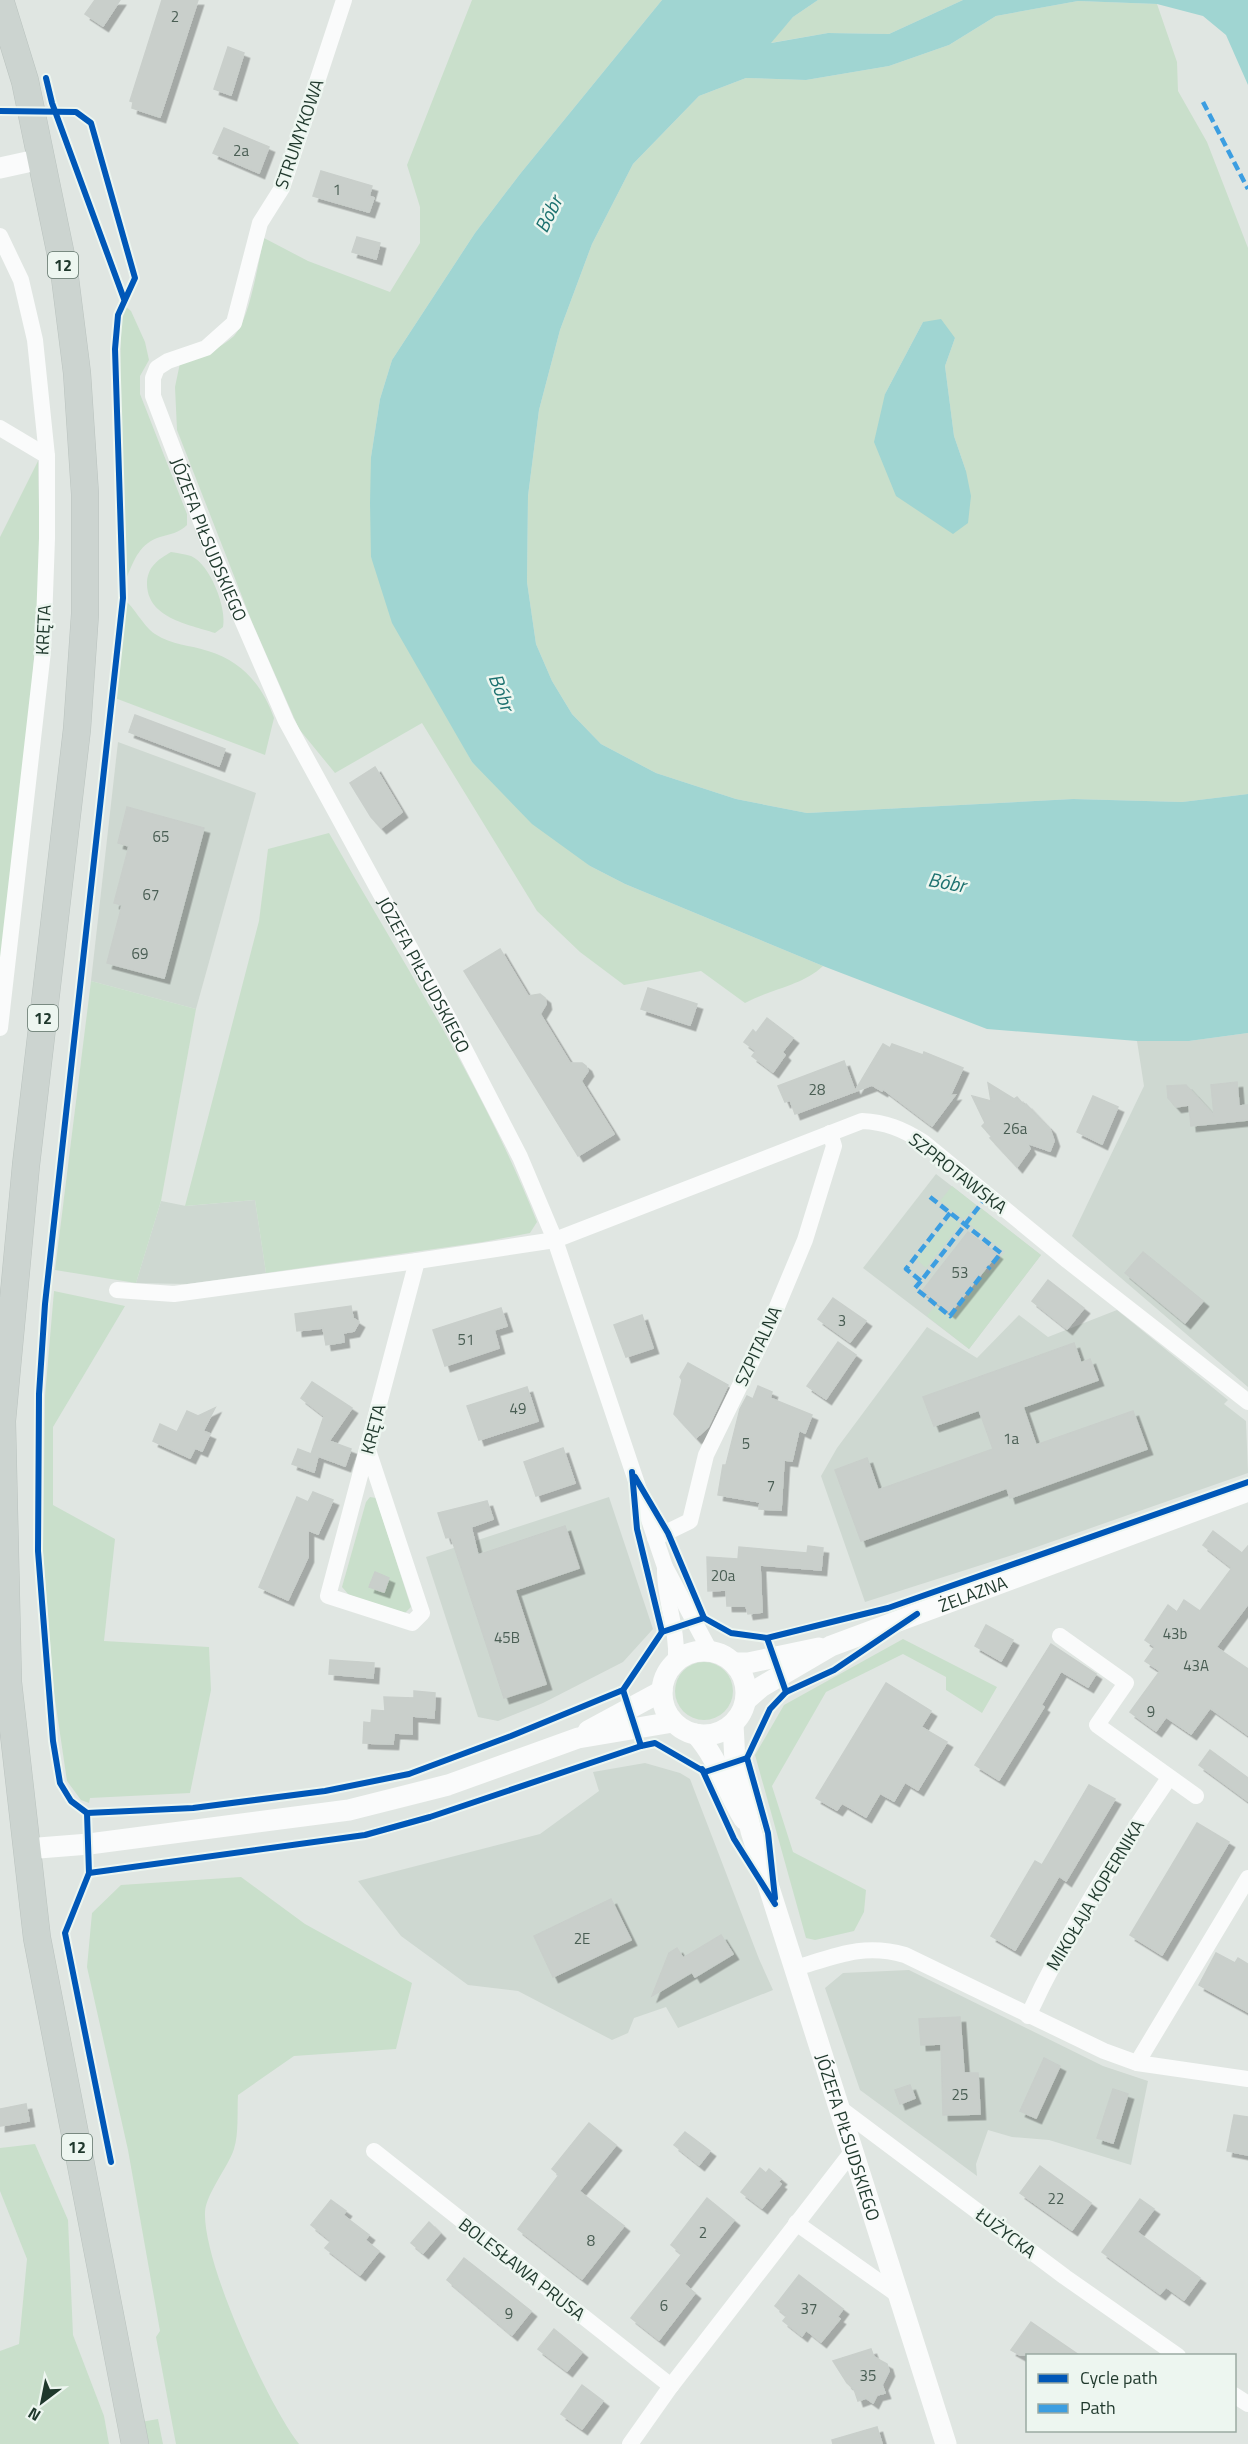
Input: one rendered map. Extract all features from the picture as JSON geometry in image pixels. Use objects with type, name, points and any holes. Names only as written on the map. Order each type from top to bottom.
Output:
[{"type":"main road","name":"12","points":[[0,0],[25,81],[64,270],[77,373],[85,468],[85,614],[77,729],[26,1165],[2,1421],[8,1682],[37,1938],[135,2444]]},
{"type":"street","name":"STRUMYKOWA","points":[[153,396],[153,378],[157,368],[168,361],[206,348],[234,323],[260,224],[282,188],[344,0]]},
{"type":"street","points":[[0,168],[41,159]]},
{"type":"street","name":"KRĘTA","points":[[0,236],[21,280],[35,340],[47,456],[43,651],[0,1028]]},
{"type":"street","name":"JÓZEFA PIŁSUDSKIEGO","points":[[153,396],[211,548],[285,721],[450,1019],[520,1157],[555,1240],[665,1567]]},
{"type":"street","points":[[0,428],[47,456]]},
{"type":"street","name":"SZPROTAWSKA","points":[[555,1240],[862,1120],[880,1121],[906,1131],[923,1142],[1068,1261],[1248,1402]]},
{"type":"street","name":"SZPITALNA","points":[[655,1538],[690,1521],[706,1455],[769,1326],[805,1240],[834,1146],[830,1133]]},
{"type":"street","points":[[117,1290],[174,1294],[555,1240]]},
{"type":"street","name":"KRĘTA","points":[[368,1450],[422,1613],[411,1623],[328,1596],[417,1261]]},
{"type":"street","name":"ŻELAZNA","points":[[831,1646],[1248,1491]]},
{"type":"street","points":[[665,1567],[710,1651]]},
{"type":"street","points":[[665,1567],[664,1588],[674,1628],[676,1661]]},
{"type":"street","points":[[1060,1636],[1126,1683],[1097,1725],[1196,1796]]},
{"type":"street","points":[[735,1663],[748,1663],[831,1646]]},
{"type":"street","points":[[746,1700],[761,1687],[831,1646]]},
{"type":"street","points":[[696,1734],[709,1735],[733,1724],[742,1713],[746,1700],[744,1680],[735,1663],[723,1655],[710,1651],[698,1651],[676,1661],[669,1669],[662,1691],[667,1713],[673,1722],[696,1734],[712,1752],[730,1797],[751,1830]]},
{"type":"street","points":[[26,1849],[89,1844],[349,1810],[448,1785],[578,1738],[662,1691]]},
{"type":"street","points":[[578,1738],[673,1722]]},
{"type":"street","points":[[733,1724],[735,1762],[751,1830]]},
{"type":"street","name":"MIKOŁAJA KOPERNIKA","points":[[1028,2016],[1060,1950],[1121,1848],[1169,1778]]},
{"type":"street","name":"JÓZEFA PIŁSUDSKIEGO","points":[[751,1830],[946,2444]]},
{"type":"street","points":[[1137,2063],[1248,1878]]},
{"type":"street","points":[[796,1968],[859,1949],[884,1949],[904,1955],[1028,2016],[1104,2051],[1137,2063],[1248,2079]]},
{"type":"street","name":"ŁUŻYCKA","points":[[837,2106],[1065,2277],[1177,2354]]},
{"type":"street","name":"BOLESŁAWA PRUSA","points":[[374,2151],[671,2386]]},
{"type":"street","points":[[630,2444],[671,2386],[852,2152]]},
{"type":"street","points":[[796,2223],[898,2295]]},
{"type":"shaded area","points":[[118,742],[256,793],[196,1009],[91,981]]},
{"type":"shaded area","points":[[1248,1033],[1248,1387],[1072,1236],[1144,1086],[1137,1041],[1189,1041]]},
{"type":"shaded area","points":[[936,1174],[1041,1255],[969,1349],[863,1268]]},
{"type":"shaded area","points":[[255,1200],[266,1273],[187,1284],[136,1283],[161,1201],[186,1206]]},
{"type":"shaded area","points":[[1117,1310],[1228,1400],[1224,1404],[1246,1421],[1248,1473],[1031,1549],[865,1602],[821,1476],[837,1448],[927,1327],[977,1358],[1019,1315],[1048,1337]]},
{"type":"shaded area","points":[[609,1497],[653,1629],[623,1662],[543,1703],[498,1721],[478,1717],[426,1557]]},
{"type":"shaded area","points":[[645,1763],[680,1773],[690,1779],[773,1990],[678,2028],[666,2007],[634,2018],[628,2033],[612,2040],[518,1991],[468,1985],[401,1936],[358,1881],[540,1834],[599,1791],[593,1772]]},
{"type":"shaded area","points":[[909,1970],[1103,2066],[1148,2081],[1131,2165],[1049,2140],[1012,2137],[988,2130],[976,2164],[977,2176],[860,2090],[825,1988],[843,1973]]},
{"type":"green space","points":[[472,0],[662,0],[520,174],[475,233],[392,360],[380,399],[371,457],[371,557],[439,701],[472,762],[590,866],[625,884],[823,966],[796,983],[745,1003],[701,971],[624,985],[580,952],[537,911],[422,723],[335,773],[299,729],[252,622],[177,430],[175,387],[180,363],[222,345],[240,328],[249,304],[264,238],[308,261],[390,292],[420,243],[420,207],[407,165]]},
{"type":"green space","points":[[818,0],[963,0],[889,34],[828,33],[770,43],[793,17]]},
{"type":"green space","points":[[1078,1],[1157,4],[1177,62],[1178,91],[1207,142],[1248,248],[1248,794],[1182,802],[1073,799],[807,813],[736,799],[656,773],[601,744],[572,714],[552,681],[536,644],[527,582],[528,496],[539,410],[560,330],[592,244],[633,164],[699,96],[746,78],[806,80],[889,66],[949,45],[996,16]],"holes":[[[923,322],[955,338],[945,366],[954,436],[966,471],[885,394]]]},
{"type":"green space","points":[[125,306],[131,311],[145,342],[149,360],[140,376],[140,394],[187,514],[187,525],[184,528],[147,543],[135,558],[127,577],[120,392],[121,317]]},
{"type":"green space","points":[[38,461],[40,552],[38,604],[25,758],[0,963],[0,537]]},
{"type":"green space","points":[[171,552],[191,556],[205,568],[211,577],[220,598],[224,619],[223,627],[215,633],[170,618],[153,604],[147,582],[149,572],[162,557]]},
{"type":"green space","points":[[124,600],[146,626],[161,638],[220,655],[250,676],[264,695],[274,718],[265,755],[115,698]]},
{"type":"green space","points":[[329,833],[440,1024],[492,1121],[537,1222],[530,1233],[483,1242],[266,1273],[255,1200],[185,1206],[259,921],[268,849]]},
{"type":"green space","points":[[91,981],[196,1009],[161,1201],[136,1283],[55,1270]]},
{"type":"green space","points":[[952,1186],[976,1205],[964,1220],[940,1201]]},
{"type":"green space","points":[[981,1208],[1041,1255],[969,1349],[927,1316],[935,1306],[951,1318],[984,1275],[981,1273],[983,1271],[988,1274],[1005,1252],[968,1223]]},
{"type":"green space","points":[[951,1216],[961,1224],[926,1268],[916,1259]]},
{"type":"green space","points":[[54,1291],[125,1306],[53,1427],[53,1505],[115,1539],[104,1641],[209,1647],[211,1690],[190,1793],[90,1798],[89,1803],[81,1800],[67,1781],[54,1693],[43,1552],[45,1396]]},
{"type":"green space","points":[[370,1497],[376,1498],[411,1607],[405,1613],[349,1595],[342,1587],[366,1502]]},
{"type":"green space","points":[[903,1639],[997,1687],[982,1713],[946,1690],[946,1677],[903,1654],[826,1692],[772,1786],[793,1852],[866,1890],[864,1912],[854,1931],[815,1940],[806,1938],[755,1755],[784,1705]]},
{"type":"green space","points":[[704,1662],[720,1667],[728,1675],[733,1691],[728,1707],[720,1715],[704,1720],[688,1715],[680,1707],[675,1691],[680,1675],[688,1667]]},
{"type":"green space","points":[[241,1877],[305,1924],[412,1983],[396,2049],[294,2056],[238,2095],[236,2143],[206,2205],[207,2235],[225,2297],[271,2398],[299,2444],[176,2444],[156,2337],[160,2331],[128,2150],[87,1967],[92,1913],[121,1885]]},
{"type":"green space","points":[[35,2144],[68,2220],[73,2335],[104,2416],[109,2444],[0,2444],[0,2351],[19,2344],[27,2259],[0,2191],[0,2148]]},
{"type":"green space","points":[[158,2419],[163,2444],[145,2444],[141,2422]]},
{"type":"water","name":"Bóbr","points":[[662,0],[818,0],[793,17],[771,43],[828,33],[889,34],[963,0],[1248,0],[1248,85],[1226,35],[1203,16],[1157,4],[1078,1],[996,16],[949,45],[889,66],[806,80],[746,78],[699,96],[633,164],[592,244],[560,330],[539,410],[528,496],[527,582],[536,644],[552,681],[572,714],[601,744],[656,773],[736,799],[807,813],[1073,799],[1182,802],[1248,794],[1248,1033],[1189,1041],[1137,1041],[987,1029],[823,966],[625,884],[590,866],[532,824],[472,762],[392,623],[371,557],[370,503],[371,457],[380,399],[392,360],[475,233],[520,174]]},
{"type":"water","points":[[941,319],[955,338],[945,366],[954,436],[966,471],[971,496],[968,523],[953,534],[896,496],[874,442],[885,394],[923,322]]},
{"type":"building","points":[[95,0],[120,0],[103,26],[85,14]]},
{"type":"building","points":[[162,0],[198,0],[160,117],[132,108],[133,102],[130,101]]},
{"type":"building","points":[[228,47],[244,53],[231,95],[214,89]]},
{"type":"building","points":[[224,128],[269,147],[259,173],[213,153]]},
{"type":"building","points":[[321,171],[372,186],[369,196],[374,198],[369,212],[313,196]]},
{"type":"building","points":[[357,237],[380,243],[376,259],[352,252]]},
{"type":"building","points":[[135,715],[225,749],[219,766],[129,732]]},
{"type":"building","points":[[375,767],[402,812],[381,828],[371,817],[350,783]]},
{"type":"building","points":[[127,807],[204,828],[164,978],[107,963],[122,905],[114,903],[129,846],[118,843]]},
{"type":"building","points":[[500,949],[528,996],[540,994],[545,998],[546,1004],[540,1014],[570,1063],[582,1063],[586,1066],[588,1071],[581,1081],[614,1134],[578,1156],[464,971]]},
{"type":"building","points":[[648,988],[697,1004],[690,1025],[641,1009]]},
{"type":"building","points":[[767,1018],[793,1038],[782,1052],[785,1055],[773,1072],[752,1056],[756,1051],[744,1042],[753,1030],[756,1033]]},
{"type":"building","points":[[883,1044],[890,1048],[892,1044],[923,1055],[924,1052],[963,1068],[950,1096],[955,1095],[932,1126],[883,1089],[882,1091],[872,1085],[795,1114],[790,1100],[785,1102],[778,1086],[844,1061],[855,1091]]},
{"type":"building","points":[[1237,1082],[1239,1106],[1248,1105],[1248,1120],[1191,1126],[1189,1105],[1176,1107],[1168,1098],[1167,1086],[1186,1085],[1214,1115],[1211,1085]]},
{"type":"building","points":[[988,1083],[1014,1099],[1017,1097],[1050,1129],[1054,1141],[1050,1151],[1027,1143],[1030,1149],[1017,1167],[990,1138],[992,1137],[982,1126],[985,1123],[972,1096],[991,1101]]},
{"type":"building","points":[[1093,1096],[1118,1107],[1102,1144],[1077,1132]]},
{"type":"building","points":[[968,1232],[997,1254],[950,1313],[922,1291]]},
{"type":"building","points":[[1143,1252],[1203,1301],[1185,1323],[1125,1273]]},
{"type":"building","points":[[1048,1280],[1084,1308],[1067,1329],[1032,1301]]},
{"type":"building","points":[[833,1298],[866,1321],[850,1342],[818,1319]]},
{"type":"building","points":[[351,1306],[353,1318],[359,1322],[354,1331],[343,1333],[344,1342],[326,1345],[323,1328],[297,1331],[295,1314]]},
{"type":"building","points":[[501,1308],[507,1326],[494,1330],[499,1348],[445,1366],[433,1330]]},
{"type":"building","points":[[642,1315],[653,1348],[626,1357],[614,1325]]},
{"type":"building","points":[[838,1342],[856,1355],[826,1399],[807,1386]]},
{"type":"building","points":[[1074,1343],[1081,1363],[1090,1359],[1098,1380],[1023,1407],[1036,1445],[1133,1411],[1147,1449],[1010,1498],[1007,1488],[861,1541],[835,1470],[867,1458],[878,1490],[993,1449],[979,1410],[934,1426],[923,1397]]},
{"type":"building","points":[[688,1363],[728,1385],[708,1427],[696,1438],[674,1414],[682,1380],[680,1377]]},
{"type":"building","points":[[312,1382],[352,1408],[329,1441],[351,1449],[345,1466],[318,1456],[314,1472],[292,1464],[298,1449],[311,1454],[324,1416],[301,1398]]},
{"type":"building","points":[[758,1386],[772,1392],[770,1398],[812,1415],[805,1433],[799,1430],[792,1461],[784,1460],[781,1510],[759,1509],[760,1502],[718,1495],[723,1465],[726,1465],[740,1409],[747,1396],[753,1399]]},
{"type":"building","points":[[527,1387],[538,1421],[479,1440],[467,1406]]},
{"type":"building","points":[[215,1408],[203,1431],[210,1434],[202,1451],[195,1448],[190,1458],[153,1441],[160,1424],[177,1432],[187,1411],[198,1416]]},
{"type":"building","points":[[563,1448],[575,1483],[536,1496],[524,1462]]},
{"type":"building","points":[[313,1492],[333,1500],[318,1534],[308,1530],[308,1557],[288,1600],[259,1587],[297,1497],[308,1502]]},
{"type":"building","points":[[487,1501],[493,1519],[471,1527],[478,1555],[565,1526],[579,1568],[515,1590],[546,1684],[504,1698],[451,1537],[446,1538],[438,1513]]},
{"type":"building","points":[[1213,1531],[1242,1553],[1248,1546],[1248,1604],[1216,1647],[1248,1669],[1248,1735],[1210,1708],[1191,1734],[1166,1717],[1156,1731],[1130,1712],[1160,1671],[1145,1661],[1155,1647],[1145,1640],[1168,1605],[1177,1612],[1184,1600],[1200,1611],[1232,1568],[1203,1545]]},
{"type":"building","points":[[808,1546],[823,1548],[821,1570],[760,1565],[762,1612],[748,1614],[746,1606],[727,1606],[726,1590],[708,1591],[707,1557],[738,1559],[739,1547],[807,1553]]},
{"type":"building","points":[[375,1572],[389,1578],[384,1592],[369,1587]]},
{"type":"building","points":[[986,1625],[1013,1640],[1001,1661],[975,1646]]},
{"type":"building","points":[[1051,1644],[1096,1674],[1088,1687],[1061,1671],[1041,1705],[1044,1707],[999,1780],[975,1765]]},
{"type":"building","points":[[330,1660],[374,1663],[373,1678],[329,1674]]},
{"type":"building","points":[[886,1683],[931,1711],[921,1727],[947,1742],[918,1790],[905,1782],[894,1801],[880,1793],[866,1817],[842,1803],[837,1810],[816,1798]]},
{"type":"building","points":[[414,1691],[435,1693],[434,1718],[412,1716],[412,1734],[394,1733],[393,1744],[363,1743],[364,1722],[371,1723],[372,1710],[385,1711],[384,1697],[414,1698]]},
{"type":"building","points":[[1210,1750],[1248,1778],[1248,1801],[1199,1765]]},
{"type":"building","points":[[1089,1785],[1115,1799],[1066,1881],[1059,1876],[1015,1950],[991,1936],[1035,1861],[1042,1865]]},
{"type":"building","points":[[1197,1823],[1229,1842],[1162,1955],[1130,1935]]},
{"type":"building","points":[[611,1899],[631,1940],[553,1977],[534,1936]]},
{"type":"building","points":[[721,1935],[733,1954],[695,1977],[692,1972],[652,1996],[669,1953],[677,1948],[683,1958]]},
{"type":"building","points":[[1216,1953],[1235,1963],[1238,1958],[1248,1964],[1248,2012],[1199,1985]]},
{"type":"building","points":[[960,2017],[964,2073],[978,2073],[980,2114],[943,2115],[941,2044],[921,2045],[919,2019]]},
{"type":"building","points":[[1044,2058],[1060,2066],[1036,2118],[1020,2111]]},
{"type":"building","points":[[910,2085],[915,2098],[900,2104],[895,2090]]},
{"type":"building","points":[[1113,2089],[1128,2094],[1113,2143],[1097,2138]]},
{"type":"building","points":[[26,2104],[29,2121],[0,2126],[0,2109]]},
{"type":"building","points":[[1234,2115],[1248,2117],[1248,2155],[1227,2151]]},
{"type":"building","points":[[589,2123],[616,2145],[579,2191],[624,2226],[582,2279],[518,2229],[559,2175],[552,2169]]},
{"type":"building","points":[[685,2132],[710,2151],[699,2165],[674,2145]]},
{"type":"building","points":[[1040,2166],[1091,2203],[1072,2230],[1020,2193]]},
{"type":"building","points":[[760,2168],[766,2173],[769,2169],[781,2179],[778,2182],[781,2184],[762,2208],[741,2192]]},
{"type":"building","points":[[707,2198],[734,2220],[684,2284],[695,2293],[659,2340],[631,2318],[682,2254],[671,2245]]},
{"type":"building","points":[[1140,2199],[1154,2209],[1137,2232],[1200,2278],[1184,2300],[1166,2287],[1160,2294],[1102,2252]]},
{"type":"building","points":[[331,2200],[346,2211],[343,2215],[369,2235],[365,2240],[379,2251],[360,2275],[325,2248],[331,2241],[311,2225]]},
{"type":"building","points":[[429,2222],[440,2233],[423,2253],[411,2243]]},
{"type":"building","points":[[464,2258],[531,2311],[512,2335],[447,2280]]},
{"type":"building","points":[[799,2275],[843,2309],[837,2317],[840,2319],[821,2342],[806,2330],[802,2336],[783,2321],[787,2316],[775,2306]]},
{"type":"building","points":[[1031,2322],[1078,2354],[1020,2355],[1011,2350]]},
{"type":"building","points":[[554,2329],[582,2352],[567,2371],[538,2349]]},
{"type":"building","points":[[871,2349],[874,2357],[887,2364],[889,2371],[882,2385],[885,2393],[877,2395],[873,2403],[866,2398],[858,2401],[854,2389],[847,2383],[833,2361]]},
{"type":"building","points":[[582,2385],[603,2401],[582,2429],[561,2414]]},
{"type":"building","points":[[877,2427],[882,2444],[833,2444],[832,2440]]},
{"type":"marked path","points":[[1203,102],[1248,189]]},
{"type":"marked path","points":[[950,1213],[906,1269],[921,1281],[988,1195]]},
{"type":"marked path","points":[[930,1197],[1001,1253],[988,1269]]},
{"type":"marked path","points":[[921,1281],[915,1288],[950,1316],[981,1276]]},
{"type":"cycle path","points":[[46,78],[52,103],[124,299]]},
{"type":"cycle path","points":[[0,111],[76,112],[91,123],[135,278],[118,315],[115,349],[123,598],[45,1304],[39,1394],[38,1551],[53,1741],[60,1783],[71,1801],[87,1813],[89,1873],[65,1933],[111,2162]]},
{"type":"cycle path","points":[[632,1472],[637,1529],[662,1632]]},
{"type":"cycle path","points":[[635,1477],[668,1533],[704,1618]]},
{"type":"cycle path","points":[[87,1813],[193,1808],[325,1791],[409,1774],[511,1736],[623,1690],[662,1632],[704,1618],[731,1633],[767,1638],[888,1608],[1248,1482]]},
{"type":"cycle path","points":[[786,1692],[834,1670],[917,1614]]},
{"type":"cycle path","points":[[623,1690],[641,1746],[655,1743],[705,1772],[747,1758],[770,1709],[786,1692],[767,1638]]},
{"type":"cycle path","points":[[89,1873],[365,1835],[430,1817],[641,1746]]},
{"type":"cycle path","points":[[747,1758],[768,1833],[775,1898]]},
{"type":"cycle path","points":[[702,1769],[734,1839],[775,1904]]}]
